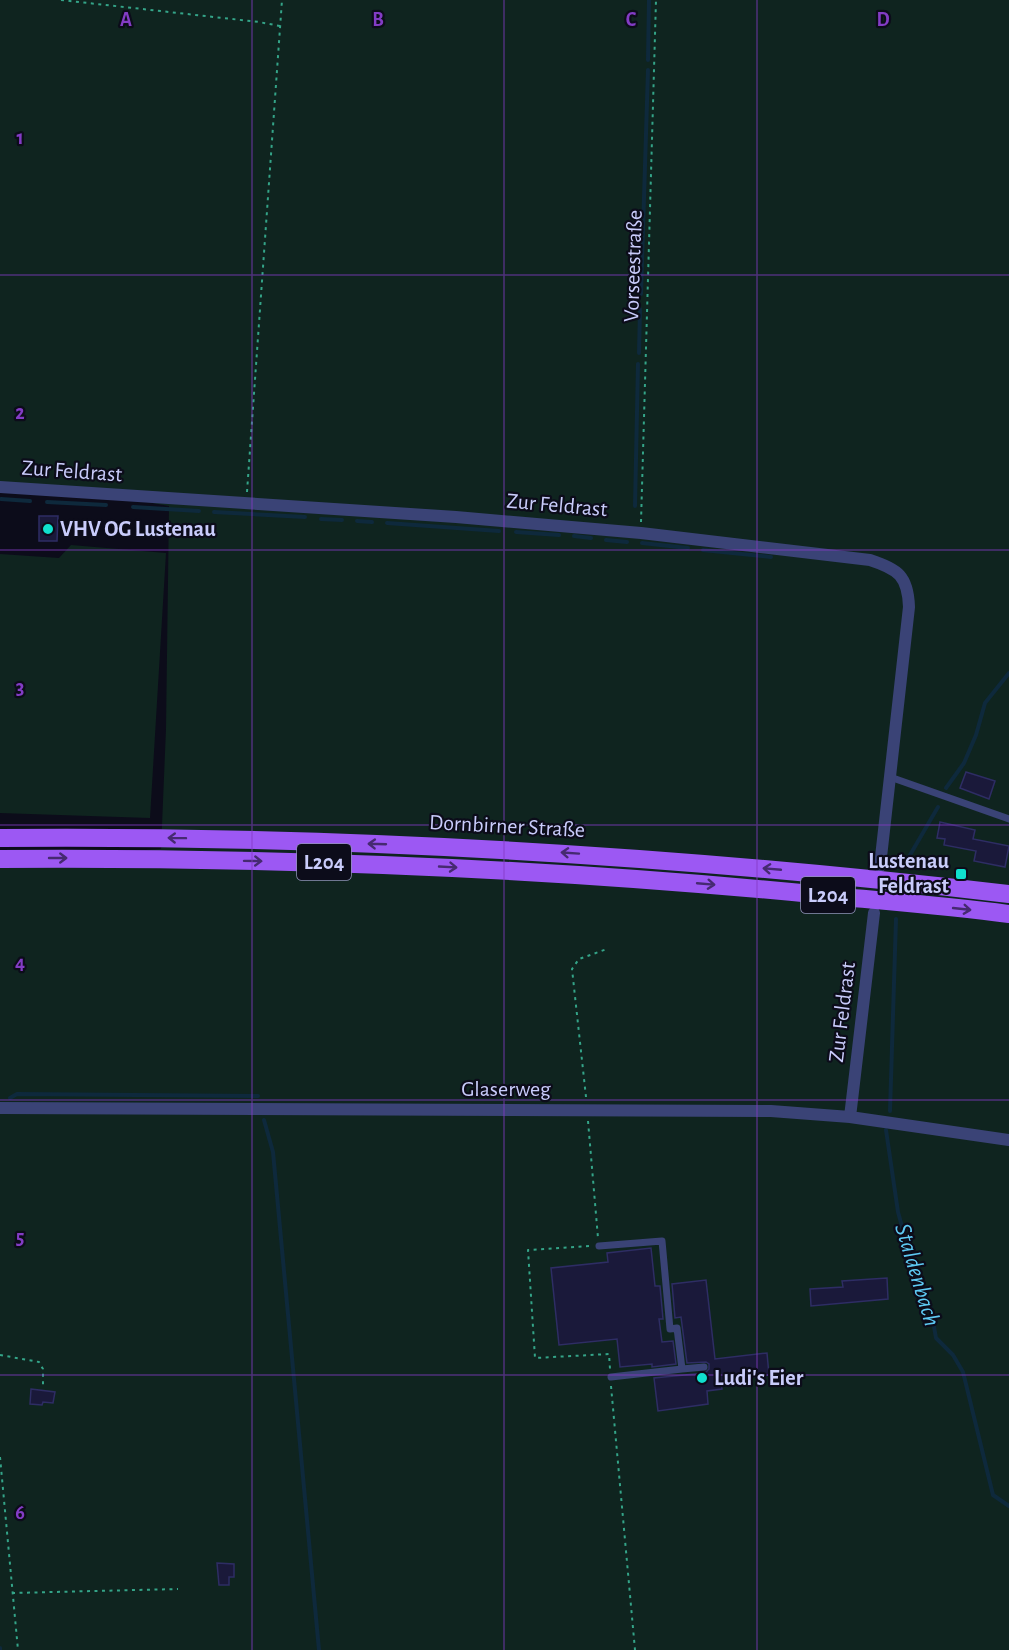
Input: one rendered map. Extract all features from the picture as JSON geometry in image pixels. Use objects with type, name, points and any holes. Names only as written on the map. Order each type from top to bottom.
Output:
[{"type":"main road","name":"Dornbirner Straße","points":[[0,838],[170,838],[457,846],[752,867],[1009,894]]},
{"type":"main road","name":"Dornbirner Straße","points":[[0,859],[327,862],[514,871],[706,884],[1009,914]]},
{"type":"street","name":"Zur Feldrast","points":[[0,487],[456,517],[641,533],[870,560],[892,567],[901,576],[908,590],[909,607],[880,866]]},
{"type":"street","name":"Zur Feldrast","points":[[850,1117],[874,913]]},
{"type":"street","name":"Glaserweg","points":[[0,1108],[771,1111],[850,1117],[1009,1140]]},
{"type":"lane","points":[[890,777],[1009,819]]},
{"type":"lane","points":[[599,1246],[662,1241],[670,1329],[677,1328],[682,1370]]},
{"type":"lane","points":[[611,1377],[705,1367]]},
{"type":"path","points":[[61,0],[250,21],[280,27]]},
{"type":"path","points":[[246,503],[282,0]]},
{"type":"path","name":"Vorseestraße","points":[[641,533],[656,0]]},
{"type":"path","points":[[607,949],[579,959],[572,969],[599,1246],[528,1250],[535,1358],[609,1354],[635,1650]]},
{"type":"path","points":[[0,1355],[39,1362],[43,1370],[43,1386]]},
{"type":"path","points":[[0,1457],[18,1650]]},
{"type":"path","points":[[12,1593],[178,1589]]},
{"type":"green space","points":[[0,0],[1009,0],[1009,1650],[0,1650],[0,859],[161,849],[166,729],[169,506],[74,489],[0,482]]},
{"type":"green space","points":[[71,545],[166,553],[150,818],[0,813],[0,554],[59,558]]},
{"type":"building","name":"VHV OG Lustenau","points":[[39,516],[58,516],[57,541],[39,541]]},
{"type":"building","points":[[966,772],[995,781],[989,799],[960,788]]},
{"type":"building","points":[[940,822],[975,830],[973,839],[1009,846],[1005,867],[974,861],[976,851],[944,845],[945,839],[937,838]]},
{"type":"building","points":[[651,1248],[655,1286],[660,1286],[663,1319],[659,1319],[662,1342],[673,1341],[676,1364],[620,1367],[617,1339],[559,1345],[551,1268],[608,1262],[607,1253]]},
{"type":"building","points":[[887,1278],[888,1299],[811,1306],[810,1289],[843,1287],[842,1281]]},
{"type":"building","points":[[706,1280],[715,1359],[767,1353],[769,1375],[721,1381],[722,1389],[707,1391],[708,1404],[658,1411],[654,1378],[705,1373],[709,1369],[709,1364],[706,1362],[687,1363],[681,1317],[675,1318],[672,1284]]},
{"type":"building","points":[[31,1389],[55,1392],[53,1403],[30,1404]]},
{"type":"building","points":[[217,1563],[234,1564],[234,1577],[229,1577],[229,1585],[219,1585]]},
{"type":"waterway","points":[[648,60],[649,0]]},
{"type":"waterway","points":[[641,294],[648,70]]},
{"type":"waterway","points":[[639,353],[640,309]]},
{"type":"waterway","points":[[635,506],[638,364]]},
{"type":"waterway","points":[[1,499],[30,501]]},
{"type":"waterway","points":[[47,502],[106,505]]},
{"type":"waterway","points":[[133,507],[199,511]]},
{"type":"waterway","points":[[214,512],[305,517]]},
{"type":"waterway","points":[[321,519],[342,520]]},
{"type":"waterway","points":[[357,521],[372,522]]},
{"type":"waterway","points":[[387,523],[499,531]]},
{"type":"waterway","points":[[516,532],[559,535]]},
{"type":"waterway","points":[[574,536],[591,538]]},
{"type":"waterway","points":[[606,540],[627,542]]},
{"type":"waterway","points":[[642,543],[688,548]]},
{"type":"waterway","points":[[703,550],[771,557]]},
{"type":"waterway","name":"Staldenbach","points":[[946,788],[964,763],[976,735],[985,703],[1009,673]]},
{"type":"waterway","name":"Staldenbach","points":[[903,867],[938,807]]},
{"type":"waterway","name":"Staldenbach","points":[[890,1111],[896,919]]},
{"type":"waterway","points":[[10,1098],[17,1094],[258,1096]]},
{"type":"waterway","points":[[264,1120],[273,1152],[319,1650]]},
{"type":"waterway","name":"Staldenbach","points":[[886,1130],[898,1212],[931,1310],[936,1338],[953,1355],[963,1372],[993,1495],[1009,1506]]},
{"type":"place","name":"VHV OG Lustenau","points":[[48,529]]},
{"type":"place","name":"Lustenau Feldrast","points":[[961,874]]},
{"type":"place","name":"Ludi's Eier","points":[[702,1378]]}]
